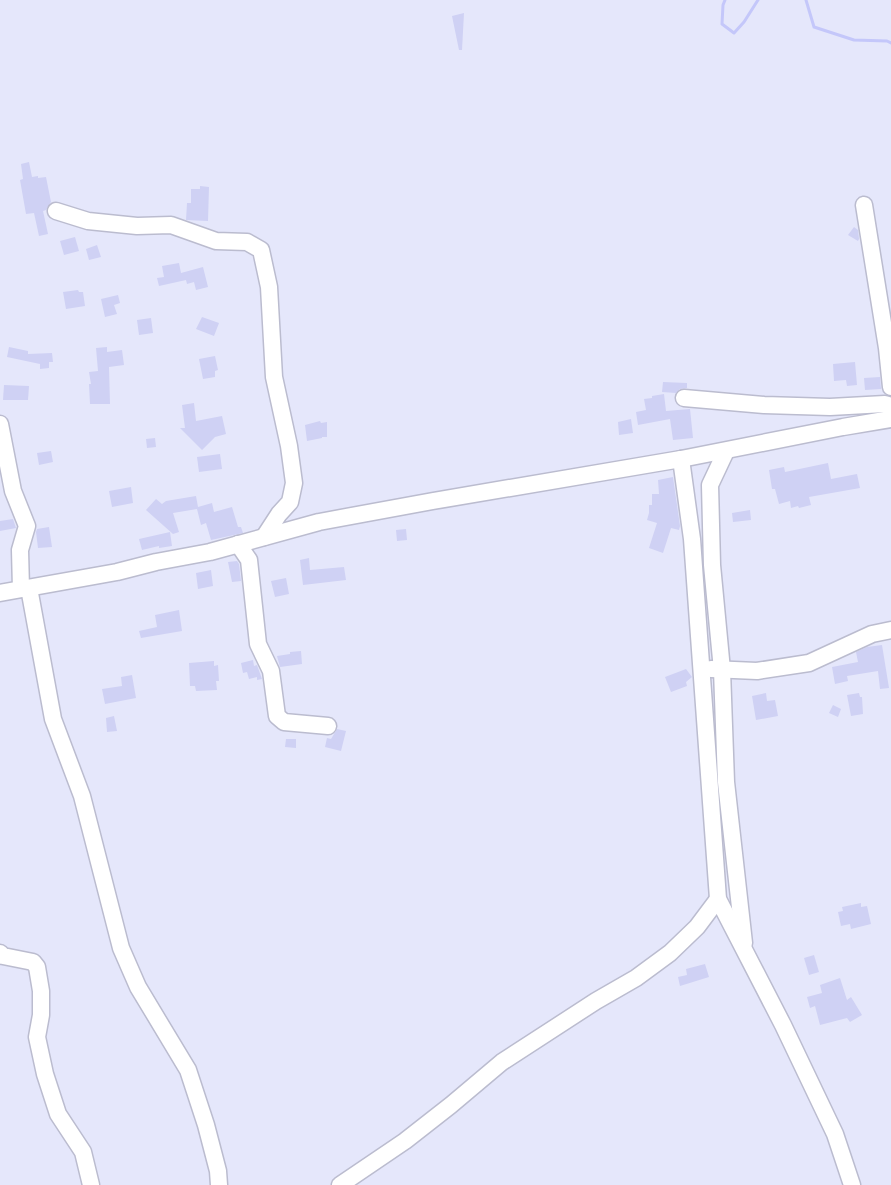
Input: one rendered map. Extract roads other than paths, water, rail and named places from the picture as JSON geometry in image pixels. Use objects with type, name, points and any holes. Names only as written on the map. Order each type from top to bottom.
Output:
[{"type":"street","points":[[864,205],[887,348],[891,387]]},
{"type":"street","points":[[56,211],[88,221],[137,226],[171,224],[216,241],[248,242],[261,250],[269,287],[274,377],[289,446],[294,483],[290,502],[279,514],[264,537]]},
{"type":"street","points":[[684,398],[774,406],[830,407],[885,404],[891,406]]},
{"type":"street","points":[[0,593],[117,572],[156,562],[210,552],[319,522],[688,458],[891,419]]},
{"type":"street","points":[[0,424],[13,491],[27,526],[20,550],[25,589],[53,719],[82,796],[121,948],[138,987],[188,1070],[206,1125],[218,1171],[219,1185]]},
{"type":"street","points":[[726,450],[710,485],[712,565],[722,670],[726,782],[744,950]]},
{"type":"street","points":[[688,458],[710,485]]},
{"type":"street","points":[[688,458],[692,539],[718,899],[779,1017],[835,1134],[852,1185]]},
{"type":"street","points":[[238,544],[249,560],[258,644],[271,671],[277,716],[284,722],[328,726]]},
{"type":"street","points":[[701,668],[757,671],[809,663],[872,634],[891,630]]},
{"type":"street","points":[[340,1185],[405,1142],[502,1062],[596,1001],[636,978],[670,953],[698,927],[718,899]]},
{"type":"street","points":[[0,953],[3,956],[33,962],[37,968],[41,991],[41,1016],[37,1036],[45,1074],[58,1114],[83,1152],[91,1185]]},
{"type":"waterway","points":[[725,0],[722,24],[734,33],[744,22],[758,0]]},
{"type":"waterway","points":[[806,0],[814,27],[854,40],[887,41],[891,43]]}]
